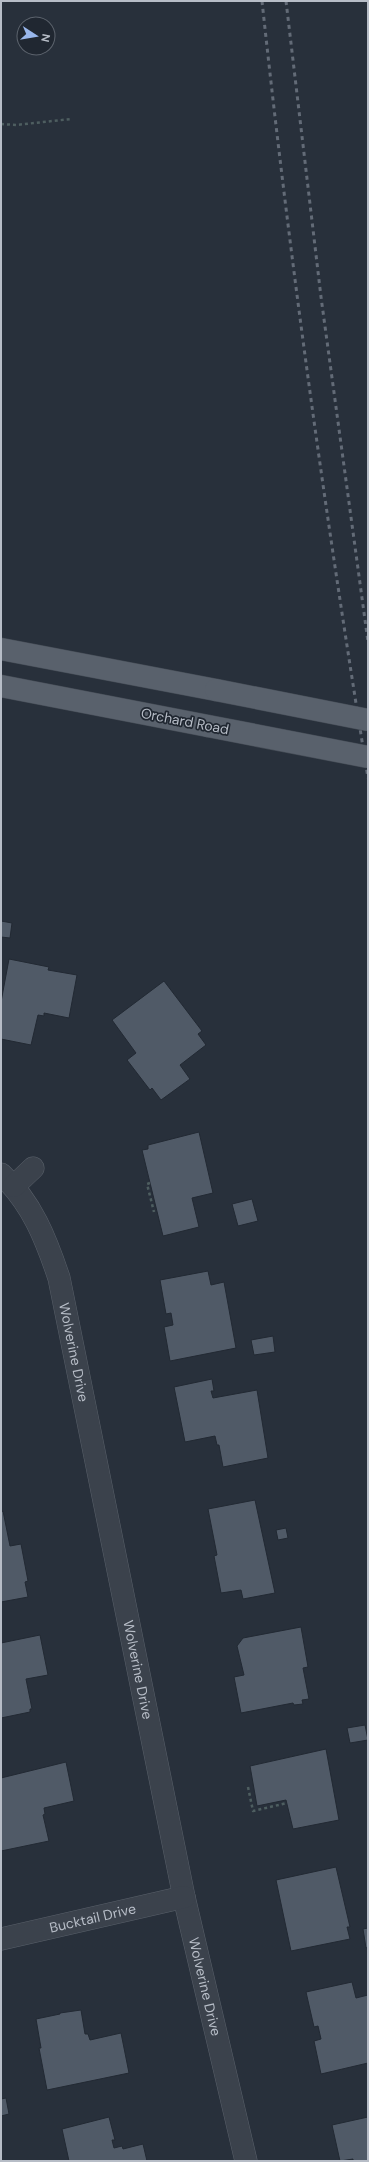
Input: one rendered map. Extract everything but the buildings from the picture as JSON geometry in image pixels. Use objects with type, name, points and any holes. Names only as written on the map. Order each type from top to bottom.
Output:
[{"type":"main road","points":[[1,649],[368,720]]},
{"type":"main road","name":"Orchard Road","points":[[1,686],[368,757]]},
{"type":"street","name":"Wolverine Drive","points":[[33,1168],[8,1180],[43,1232],[60,1278],[184,1896],[246,2161]]},
{"type":"street","name":"Bucktail Drive","points":[[1,1938],[184,1896]]},
{"type":"path","points":[[1,124],[16,125],[71,119]]},
{"type":"path","points":[[150,1183],[147,1184],[154,1212]]},
{"type":"path","points":[[248,1787],[253,1811],[287,1803]]},
{"type":"railway","points":[[262,1],[284,196],[323,487],[368,778]]},
{"type":"railway","points":[[286,1],[321,297],[368,642]]}]
